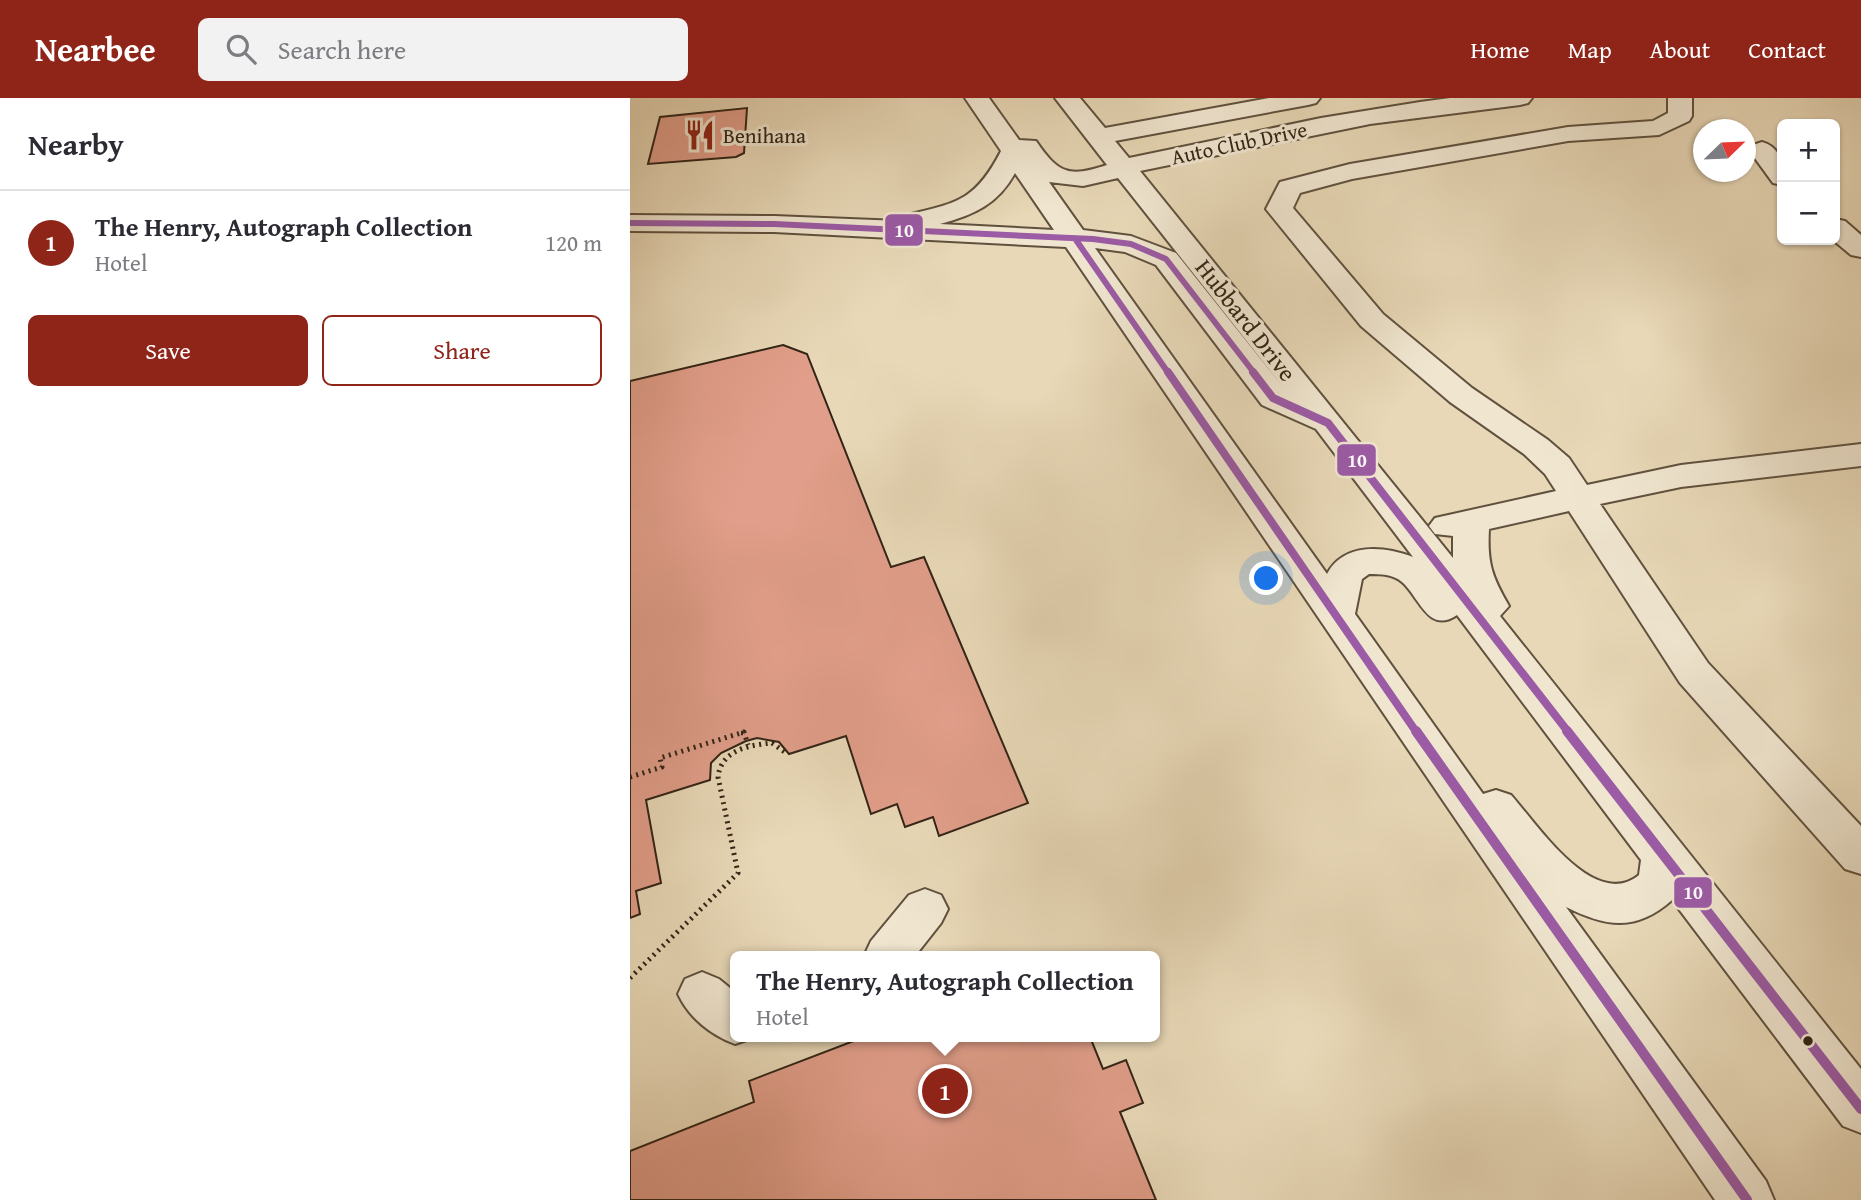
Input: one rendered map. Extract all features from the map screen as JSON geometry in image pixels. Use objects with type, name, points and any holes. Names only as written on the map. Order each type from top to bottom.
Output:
[{"type":"street","points":[[977,98],[1747,1200]]},
{"type":"street","name":"Auto Club Drive","points":[[993,98],[1042,168],[1056,177],[1104,175],[1124,167],[1376,115],[1483,99],[1520,98]]},
{"type":"street","name":"Hubbard Drive","points":[[1067,98],[1328,423],[1861,1109]]},
{"type":"street","name":"Auto Club Drive","points":[[1099,137],[1308,98]]},
{"type":"street","points":[[1376,115],[1400,102],[1402,98]]},
{"type":"street","points":[[1680,98],[1680,116],[1659,128],[1567,134],[1350,172],[1289,188],[1279,209],[1372,320],[1461,396],[1536,447],[1557,466],[1694,673],[1861,856]]},
{"type":"street","points":[[1222,112],[1250,141]]},
{"type":"street","points":[[888,229],[953,211],[978,200],[995,186],[1014,150]]},
{"type":"street","points":[[1762,150],[1777,170]]},
{"type":"street","points":[[630,223],[765,222],[1076,240],[1121,240],[1146,247],[1166,259],[1273,398],[1328,423]]},
{"type":"street","points":[[1840,231],[1861,249]]},
{"type":"street","points":[[1381,491],[1442,527],[1472,523],[1681,476],[1861,455]]},
{"type":"street","points":[[1472,523],[1469,558],[1479,592],[1726,901],[1777,1001]]},
{"type":"street","points":[[1336,615],[1345,573],[1361,562],[1387,561],[1414,572],[1557,757],[1616,794]]},
{"type":"street","points":[[1437,760],[1488,796],[1560,883],[1602,903],[1639,902],[1660,884],[1664,856]]},
{"type":"street","points":[[891,951],[925,909]]},
{"type":"path","points":[[630,777],[662,767],[660,758],[744,732],[748,745]]},
{"type":"path","points":[[630,978],[738,873],[718,777],[724,760],[748,745],[772,743],[786,753]]},
{"type":"building","name":"Benihana","points":[[747,108],[744,153],[736,157],[648,164],[660,117]]},
{"type":"building","points":[[783,345],[807,354],[891,567],[924,557],[1028,803],[939,836],[933,817],[905,827],[897,804],[871,814],[846,736],[789,754],[779,742],[757,738],[746,741],[721,753],[711,763],[710,780],[646,800],[661,883],[636,891],[640,914],[630,918],[630,381]]},
{"type":"building","points":[[851,1042],[1092,1042],[1103,1069],[1126,1060],[1143,1103],[1120,1112],[1156,1200],[630,1200],[630,1151],[754,1102],[749,1081]]},
{"type":"transit line","name":"10","points":[[630,223],[774,224],[1093,239],[1131,244],[1166,259],[1273,398],[1328,423],[1861,1109]]},
{"type":"transit line","name":"10","points":[[1076,240],[1451,782],[1747,1200]]},
{"type":"place","name":"Benihana","points":[[700,135]]},
{"type":"place","name":"The Henry, Autograph Collection","points":[[945,1091]]}]
